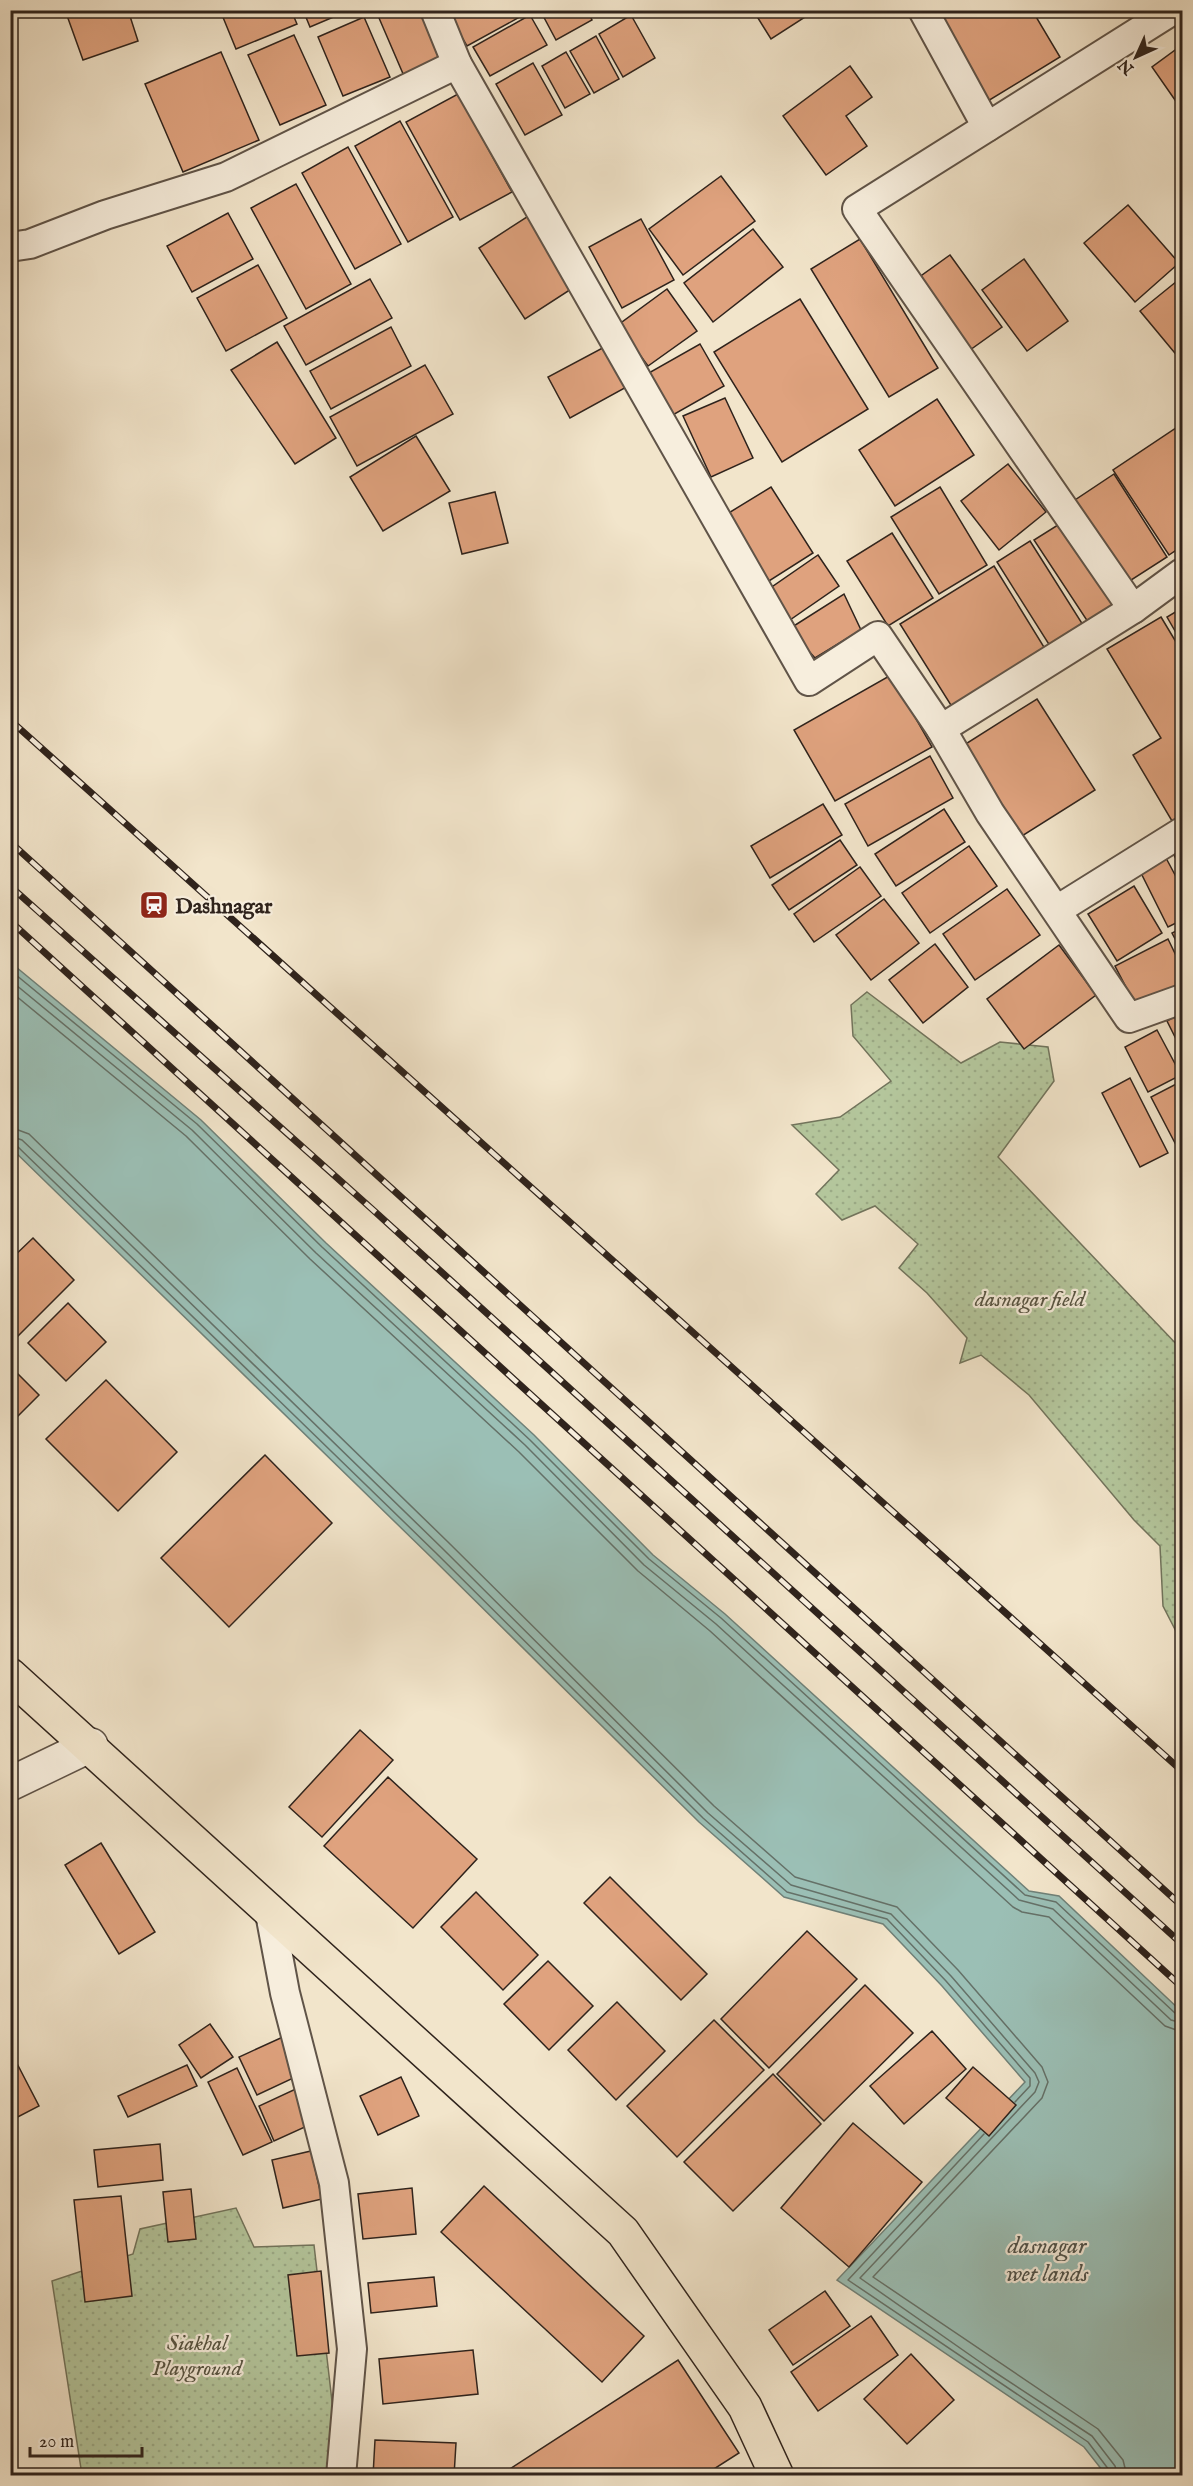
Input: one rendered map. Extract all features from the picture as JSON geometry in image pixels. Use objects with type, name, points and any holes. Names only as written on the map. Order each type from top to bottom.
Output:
[{"type":"main road","points":[[10,1675],[91,1745],[623,2232],[745,2407],[777,2475]]},
{"type":"street","points":[[435,10],[457,64],[809,681],[878,636],[941,729],[990,813],[1129,1018],[1182,999]]},
{"type":"street","points":[[923,10],[987,127]]},
{"type":"street","points":[[1133,609],[857,209],[1173,10]]},
{"type":"street","points":[[10,248],[30,244],[105,215],[226,177],[457,64]]},
{"type":"street","points":[[941,729],[1133,609],[1182,573]]},
{"type":"street","points":[[1057,910],[1182,832]]},
{"type":"street","points":[[10,1784],[91,1745]]},
{"type":"street","points":[[269,1908],[285,1993],[334,2183],[352,2349],[340,2475]]},
{"type":"green space","name":"dasnagar field","points":[[867,992],[961,1063],[1000,1042],[1048,1047],[1054,1081],[998,1157],[1182,1350],[1182,1643],[1163,1606],[1160,1546],[1134,1520],[1029,1395],[981,1355],[960,1363],[967,1338],[927,1293],[899,1268],[918,1244],[875,1206],[842,1220],[816,1194],[839,1170],[792,1125],[840,1117],[891,1081],[853,1036],[851,1005]]},
{"type":"green space","name":"Siakhal Playground","points":[[236,2208],[254,2247],[314,2245],[333,2410],[330,2475],[82,2475],[52,2281],[133,2254],[140,2229]]},
{"type":"water","name":"dasnagar wet lands","points":[[10,962],[201,1120],[326,1243],[534,1435],[653,1555],[725,1614],[1029,1891],[1059,1896],[1182,2012],[1182,2475],[1106,2475],[1084,2447],[837,2280],[1025,2082],[942,1986],[883,1924],[784,1897],[699,1822],[11,1148]]},
{"type":"building","points":[[65,10],[128,10],[138,41],[83,60]]},
{"type":"building","points":[[220,10],[291,10],[297,24],[236,49]]},
{"type":"building","points":[[303,10],[350,10],[310,27]]},
{"type":"building","points":[[425,10],[446,59],[404,76],[376,11]]},
{"type":"building","points":[[467,10],[514,10],[518,18],[467,46],[451,19]]},
{"type":"building","points":[[540,10],[587,10],[592,20],[556,40]]},
{"type":"building","points":[[753,10],[816,10],[771,39]]},
{"type":"building","points":[[942,10],[1032,10],[1060,57],[983,104],[931,17]]},
{"type":"building","points":[[530,15],[547,45],[490,76],[473,47]]},
{"type":"building","points":[[631,15],[655,58],[623,77],[599,34]]},
{"type":"building","points":[[364,17],[390,77],[343,96],[318,37]]},
{"type":"building","points":[[294,35],[326,105],[280,125],[248,55]]},
{"type":"building","points":[[596,36],[619,79],[594,93],[570,51]]},
{"type":"building","points":[[1182,45],[1182,110],[1152,67]]},
{"type":"building","points":[[221,52],[259,140],[183,172],[145,84]]},
{"type":"building","points":[[566,52],[590,94],[565,108],[542,66]]},
{"type":"building","points":[[533,63],[562,115],[525,135],[496,84]]},
{"type":"building","points":[[850,66],[872,97],[846,116],[867,146],[826,175],[783,116]]},
{"type":"building","points":[[458,94],[512,192],[460,220],[406,122]]},
{"type":"building","points":[[400,121],[453,217],[408,242],[355,146]]},
{"type":"building","points":[[348,147],[401,244],[355,269],[302,173]]},
{"type":"building","points":[[721,176],[755,221],[683,275],[649,229]]},
{"type":"building","points":[[296,184],[351,284],[306,309],[251,208]]},
{"type":"building","points":[[1128,205],[1179,263],[1135,302],[1084,243]]},
{"type":"building","points":[[228,213],[253,259],[192,292],[167,246]]},
{"type":"building","points":[[533,213],[579,284],[525,319],[479,248]]},
{"type":"building","points":[[641,219],[674,280],[622,308],[589,247]]},
{"type":"building","points":[[753,229],[783,267],[713,322],[684,283]]},
{"type":"building","points":[[860,239],[938,368],[889,397],[811,269]]},
{"type":"building","points":[[950,255],[1002,327],[963,355],[911,283]]},
{"type":"building","points":[[1024,259],[1068,321],[1027,351],[982,290]]},
{"type":"building","points":[[258,265],[287,318],[226,351],[197,298]]},
{"type":"building","points":[[1182,277],[1182,356],[1179,358],[1140,311]]},
{"type":"building","points":[[370,279],[392,318],[306,365],[284,326]]},
{"type":"building","points":[[667,289],[697,331],[648,366],[618,325]]},
{"type":"building","points":[[800,299],[868,409],[782,462],[714,352]]},
{"type":"building","points":[[391,327],[411,366],[331,409],[310,371]]},
{"type":"building","points":[[277,342],[336,438],[295,464],[231,370]]},
{"type":"building","points":[[610,344],[632,384],[570,418],[548,377]]},
{"type":"building","points":[[700,344],[724,386],[671,416],[647,374]]},
{"type":"building","points":[[425,365],[453,414],[357,466],[330,417]]},
{"type":"building","points":[[725,398],[753,458],[711,477],[683,416]]},
{"type":"building","points":[[937,399],[974,455],[895,506],[859,450]]},
{"type":"building","points":[[1182,424],[1182,546],[1169,555],[1113,470]]},
{"type":"building","points":[[416,436],[450,491],[383,531],[350,477]]},
{"type":"building","points":[[1008,464],[1046,512],[999,550],[961,501]]},
{"type":"building","points":[[1114,474],[1167,557],[1125,584],[1072,502]]},
{"type":"building","points":[[771,487],[813,553],[769,581],[727,514]]},
{"type":"building","points":[[940,487],[987,565],[939,594],[891,517]]},
{"type":"building","points":[[495,492],[508,543],[462,554],[449,503]]},
{"type":"building","points":[[1069,518],[1123,599],[1088,622],[1034,540]]},
{"type":"building","points":[[892,533],[933,598],[888,626],[847,561]]},
{"type":"building","points":[[1030,541],[1083,625],[1050,646],[997,562]]},
{"type":"building","points":[[818,555],[839,586],[787,622],[766,591]]},
{"type":"building","points":[[994,566],[1047,652],[954,710],[900,624]]},
{"type":"building","points":[[844,594],[861,630],[815,658],[789,629]]},
{"type":"building","points":[[1182,608],[1182,643],[1167,617]]},
{"type":"building","points":[[1161,617],[1182,652],[1182,815],[1172,821],[1133,755],[1161,738],[1107,649]]},
{"type":"building","points":[[891,675],[932,747],[835,801],[794,730]]},
{"type":"building","points":[[1037,699],[1095,790],[1022,836],[964,745]]},
{"type":"building","points":[[930,756],[953,798],[868,846],[845,804]]},
{"type":"building","points":[[823,804],[842,835],[770,878],[751,846]]},
{"type":"building","points":[[944,809],[965,842],[896,886],[875,854]]},
{"type":"building","points":[[840,840],[857,865],[789,910],[772,885]]},
{"type":"building","points":[[969,846],[997,886],[930,933],[902,893]]},
{"type":"building","points":[[1182,849],[1182,871],[1173,853]]},
{"type":"building","points":[[1166,858],[1182,888],[1182,920],[1168,927],[1140,871]]},
{"type":"building","points":[[860,867],[881,896],[814,942],[794,914]]},
{"type":"building","points":[[1134,886],[1162,933],[1117,961],[1088,914]]},
{"type":"building","points":[[1007,889],[1040,935],[975,980],[943,934]]},
{"type":"building","points":[[884,899],[919,943],[871,980],[836,935]]},
{"type":"building","points":[[1182,928],[1182,952],[1172,933]]},
{"type":"building","points":[[1168,939],[1182,968],[1182,990],[1139,1012],[1115,966]]},
{"type":"building","points":[[935,944],[968,987],[923,1023],[889,980]]},
{"type":"building","points":[[1059,945],[1096,995],[1024,1049],[987,999]]},
{"type":"building","points":[[1182,1012],[1182,1051],[1167,1021]]},
{"type":"building","points":[[1157,1030],[1181,1075],[1148,1092],[1125,1047]]},
{"type":"building","points":[[1130,1078],[1168,1153],[1140,1167],[1102,1093]]},
{"type":"building","points":[[1182,1081],[1182,1141],[1176,1145],[1151,1097]]},
{"type":"building","points":[[33,1238],[74,1280],[13,1341],[10,1260]]},
{"type":"building","points":[[68,1303],[106,1342],[66,1381],[28,1343]]},
{"type":"building","points":[[10,1366],[39,1395],[10,1424]]},
{"type":"building","points":[[106,1380],[177,1452],[118,1511],[46,1439]]},
{"type":"building","points":[[265,1455],[332,1523],[229,1627],[161,1558]]},
{"type":"building","points":[[360,1730],[393,1760],[322,1837],[289,1807]]},
{"type":"building","points":[[388,1777],[477,1859],[413,1928],[324,1846]]},
{"type":"building","points":[[101,1843],[155,1932],[119,1954],[65,1865]]},
{"type":"building","points":[[610,1877],[707,1974],[681,2000],[584,1903]]},
{"type":"building","points":[[476,1892],[538,1955],[503,1990],[441,1927]]},
{"type":"building","points":[[807,1931],[857,1979],[769,2068],[721,2019]]},
{"type":"building","points":[[548,1961],[593,2006],[549,2050],[504,2004]]},
{"type":"building","points":[[865,1985],[913,2033],[824,2121],[777,2074]]},
{"type":"building","points":[[617,2002],[665,2051],[616,2100],[568,2050]]},
{"type":"building","points":[[714,2020],[764,2070],[677,2157],[627,2106]]},
{"type":"building","points":[[210,2024],[233,2057],[201,2078],[179,2045]]},
{"type":"building","points":[[932,2031],[966,2069],[904,2124],[870,2086]]},
{"type":"building","points":[[285,2036],[302,2074],[257,2095],[239,2057]]},
{"type":"building","points":[[10,2050],[39,2106],[10,2121]]},
{"type":"building","points":[[187,2065],[197,2086],[128,2117],[118,2096]]},
{"type":"building","points":[[973,2067],[1016,2105],[989,2136],[946,2098]]},
{"type":"building","points":[[237,2068],[272,2142],[243,2155],[208,2082]]},
{"type":"building","points":[[773,2074],[821,2124],[733,2211],[684,2162]]},
{"type":"building","points":[[401,2077],[419,2116],[378,2135],[360,2096]]},
{"type":"building","points":[[300,2087],[316,2122],[274,2141],[259,2106]]},
{"type":"building","points":[[853,2123],[922,2182],[849,2267],[781,2208]]},
{"type":"building","points":[[160,2144],[163,2180],[98,2187],[94,2150]]},
{"type":"building","points":[[311,2151],[322,2199],[283,2208],[272,2160]]},
{"type":"building","points":[[484,2186],[644,2336],[602,2382],[441,2232]]},
{"type":"building","points":[[412,2188],[416,2234],[363,2239],[358,2194]]},
{"type":"building","points":[[191,2189],[196,2239],[168,2242],[163,2192]]},
{"type":"building","points":[[121,2196],[132,2296],[85,2302],[74,2200]]},
{"type":"building","points":[[321,2271],[329,2353],[297,2356],[288,2275]]},
{"type":"building","points":[[434,2277],[437,2306],[371,2313],[368,2283]]},
{"type":"building","points":[[825,2291],[850,2326],[793,2365],[769,2330]]},
{"type":"building","points":[[871,2316],[898,2355],[818,2411],[791,2372]]},
{"type":"building","points":[[473,2350],[478,2394],[383,2404],[379,2359]]},
{"type":"building","points":[[911,2354],[954,2400],[907,2444],[864,2399]]},
{"type":"building","points":[[678,2360],[739,2453],[703,2476],[499,2476]]},
{"type":"building","points":[[375,2440],[456,2443],[454,2476],[373,2476]]},
{"type":"railway","points":[[10,720],[1182,1771]]},
{"type":"railway","points":[[10,842],[1182,1906]]},
{"type":"railway","points":[[10,886],[372,1209],[1182,1944]]},
{"type":"railway","points":[[10,921],[1182,1987]]},
{"type":"place","name":"Dashnagar","points":[[154,905]]}]
